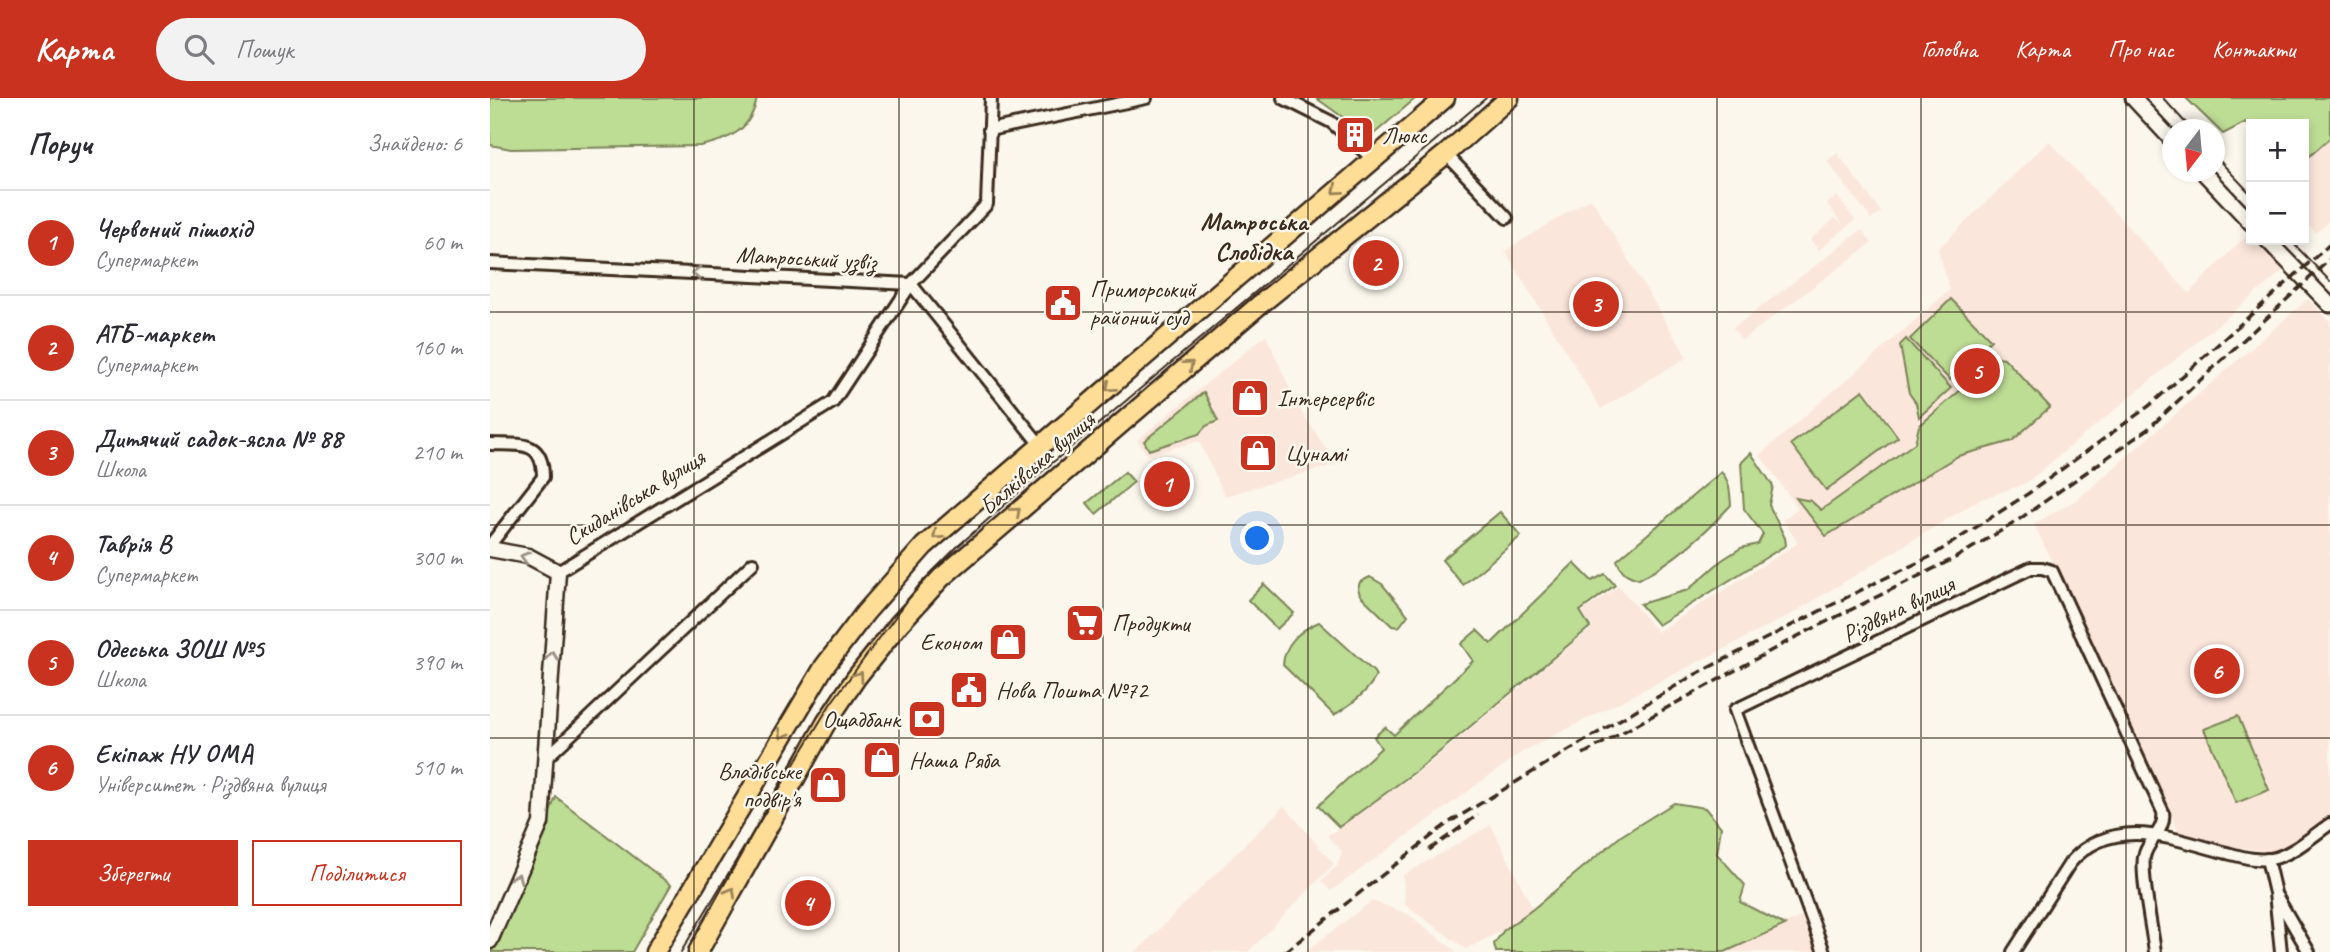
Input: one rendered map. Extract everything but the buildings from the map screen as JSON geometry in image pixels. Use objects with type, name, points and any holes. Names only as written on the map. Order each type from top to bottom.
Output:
[{"type":"main road","name":"Балківська вулиця","points":[[655,952],[824,667],[865,612],[924,546],[1445,98]]},
{"type":"main road","name":"Балківська вулиця","points":[[698,952],[826,723],[856,678],[899,624],[941,578],[1258,306],[1446,154],[1509,98]]},
{"type":"street","name":"Скиданівська вулиця","points":[[490,941],[541,823],[558,572],[833,402],[911,284],[987,204],[991,98]]},
{"type":"street","points":[[989,130],[1146,98]]},
{"type":"street","points":[[1283,98],[1331,122],[1373,159]]},
{"type":"street","points":[[2133,98],[2162,129]]},
{"type":"street","points":[[1446,154],[1507,218]]},
{"type":"street","points":[[2212,182],[2246,218]]},
{"type":"street","points":[[2272,245],[2330,304]]},
{"type":"street","name":"Матроський узвіз","points":[[490,263],[911,284],[1042,447]]},
{"type":"street","points":[[490,444],[532,448],[540,454],[543,477],[490,547],[528,556],[558,572]]},
{"type":"street","points":[[545,759],[753,563]]},
{"type":"street","name":"Різдвяна вулиця","points":[[1824,952],[1735,710],[2031,568],[2052,571],[2160,805],[2163,822],[2157,834]]},
{"type":"street","points":[[2012,952],[2060,876],[2078,854],[2112,836],[2157,834],[2244,858],[2267,859],[2285,854],[2330,824]]},
{"type":"street","points":[[2155,952],[2143,866],[2146,849],[2157,834]]},
{"type":"street","points":[[2267,859],[2275,894],[2281,952]]},
{"type":"street","points":[[2275,894],[2309,952]]},
{"type":"shaded area","points":[[2330,138],[2330,220],[2316,233],[2309,226],[2309,157]]},
{"type":"shaded area","points":[[2049,141],[2189,293],[2246,236],[2246,245],[2258,245],[2284,270],[2026,483],[1979,500],[1790,615],[1522,752],[1331,891],[1321,881],[1338,865],[1342,851],[1327,836],[1420,771],[1593,627],[1582,612],[1619,586],[1657,632],[1798,543],[1783,520],[1798,508],[1760,455],[1950,290],[1938,249]]},
{"type":"shaded area","points":[[1837,153],[1881,212],[1871,219],[1827,161]]},
{"type":"shaded area","points":[[1837,196],[1855,220],[1819,250],[1810,240],[1835,218],[1844,226],[1827,204]]},
{"type":"shaded area","points":[[1591,198],[1687,357],[1601,409],[1505,251]]},
{"type":"shaded area","points":[[1862,230],[1872,243],[1742,340],[1733,328]]},
{"type":"shaded area","points":[[2308,299],[2330,321],[2330,818],[2278,853],[2182,839],[2034,524],[2078,499]]},
{"type":"shaded area","points":[[1266,335],[1298,407],[1337,464],[1225,496],[1199,441],[1148,455],[1137,440]]},
{"type":"shaded area","points":[[1284,806],[1334,864],[1248,952],[1136,952]]},
{"type":"shaded area","points":[[1491,825],[1533,909],[1504,930],[1466,949],[1405,905],[1403,875]]},
{"type":"shaded area","points":[[1372,901],[1408,914],[1457,952],[1305,952]]},
{"type":"shaded area","points":[[1809,913],[1824,952],[1725,952]]},
{"type":"green space","points":[[490,98],[757,98],[750,118],[738,132],[700,146],[511,149],[490,145]]},
{"type":"green space","points":[[1316,98],[1416,98],[1368,139]]},
{"type":"green space","points":[[2186,98],[2330,98],[2330,138],[2309,157],[2309,119],[2246,119],[2246,122],[2225,133],[2225,119],[2208,119]]},
{"type":"green space","points":[[1951,299],[1991,340],[1950,380],[1910,339]]},
{"type":"green space","points":[[1906,339],[1951,388],[1919,417],[1916,403],[1909,393],[1900,345]]},
{"type":"green space","points":[[1999,357],[2004,358],[2050,407],[2012,441],[1958,456],[1826,536],[1796,498],[1811,501],[1821,510],[1915,443],[1919,426]]},
{"type":"green space","points":[[1863,390],[1898,437],[1826,490],[1791,444]]},
{"type":"green space","points":[[1204,392],[1218,421],[1206,426],[1199,434],[1149,450],[1144,441]]},
{"type":"green space","points":[[1751,453],[1773,486],[1769,505],[1786,545],[1658,625],[1640,604],[1688,590],[1722,560],[1741,548],[1758,544],[1763,534],[1744,509],[1741,463]]},
{"type":"green space","points":[[1125,472],[1134,482],[1096,514],[1087,503]]},
{"type":"green space","points":[[1721,472],[1728,483],[1731,505],[1688,546],[1652,572],[1639,579],[1628,575],[1617,560]]},
{"type":"green space","points":[[1500,512],[1521,536],[1463,585],[1442,560]]},
{"type":"green space","points":[[1574,563],[1592,581],[1605,574],[1615,585],[1580,611],[1590,627],[1419,769],[1339,827],[1318,806],[1381,748],[1374,737],[1385,727],[1394,735],[1473,661],[1461,644],[1477,630],[1491,644]]},
{"type":"green space","points":[[1370,577],[1382,584],[1408,615],[1399,627],[1392,626],[1360,595],[1360,582]]},
{"type":"green space","points":[[1264,584],[1294,613],[1277,629],[1248,600]]},
{"type":"green space","points":[[1319,622],[1376,676],[1363,693],[1334,715],[1283,665],[1286,651],[1294,639]]},
{"type":"green space","points":[[2238,716],[2269,790],[2236,803],[2204,729]]},
{"type":"green space","points":[[556,797],[671,885],[632,952],[491,952]]},
{"type":"green space","points":[[1674,803],[1705,808],[1721,827],[1717,854],[1745,885],[1740,902],[1785,925],[1725,952],[1496,952],[1494,944],[1504,930],[1621,836]]},
{"type":"tram line","points":[[681,952],[831,703],[919,585],[957,547],[1046,468],[1486,98]]},
{"type":"tram line","points":[[2163,98],[2182,119]]},
{"type":"tram line","points":[[2225,167],[2246,189]]},
{"type":"tram line","points":[[2295,245],[2330,281]]},
{"type":"railway","points":[[1285,952],[1448,823],[1694,675],[1930,557],[2029,493],[2149,406],[2330,244]]},
{"type":"railway","points":[[1583,754],[1794,638],[1955,558],[2011,525],[2148,429],[2330,259]]},
{"type":"railway","points":[[1429,850],[1478,815]]},
{"type":"place","name":"Люкс","points":[[1355,135]]},
{"type":"place","name":"АТБ-маркет","points":[[1376,263]]},
{"type":"place","name":"Приморський районий суд","points":[[1063,303]]},
{"type":"place","name":"Дитячий садок-ясла № 88","points":[[1596,304]]},
{"type":"place","name":"Одеська ЗОШ №5","points":[[1977,371]]},
{"type":"place","name":"Інтерсервіс","points":[[1250,398]]},
{"type":"place","name":"Цунамі","points":[[1258,453]]},
{"type":"place","name":"Червоний пішохід","points":[[1167,484]]},
{"type":"place","name":"Продукти","points":[[1085,623]]},
{"type":"place","name":"Економ","points":[[1008,642]]},
{"type":"place","name":"Екіпаж НУ ОМА","points":[[2217,671]]},
{"type":"place","name":"Нова Пошта №72","points":[[969,690]]},
{"type":"place","name":"Ощадбанк","points":[[927,719]]},
{"type":"place","name":"Наша Ряба","points":[[882,760]]},
{"type":"place","name":"Владiвське подвiр'я","points":[[828,785]]},
{"type":"place","name":"Таврія В","points":[[808,903]]},
{"type":"district","name":"Матроська Слобідка","points":[[1254,236]]}]
